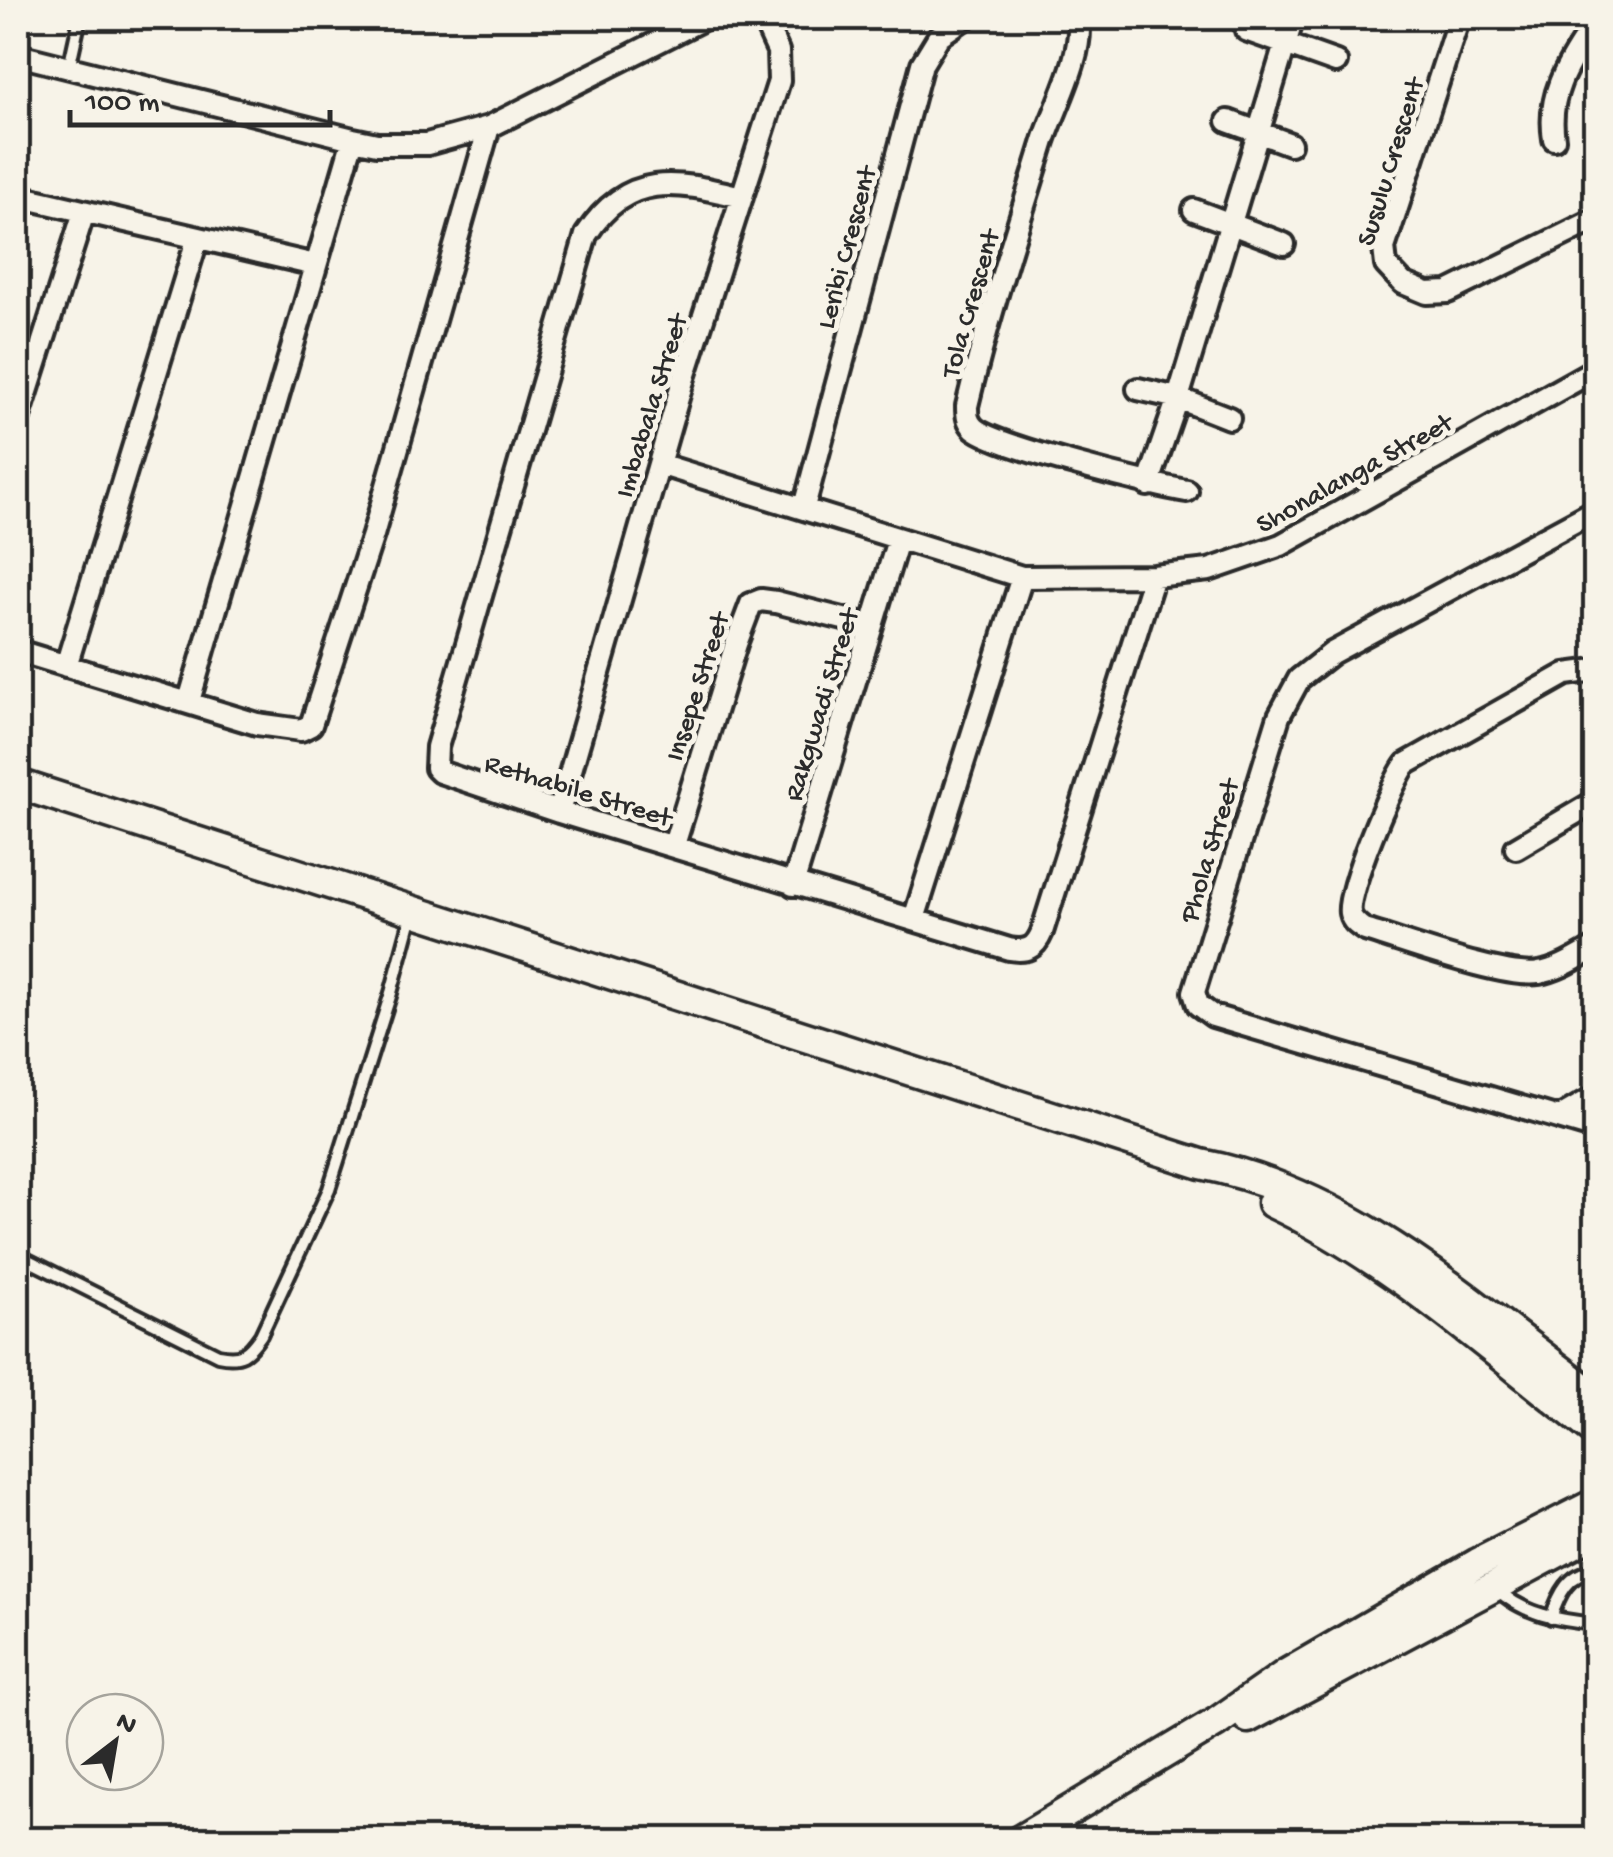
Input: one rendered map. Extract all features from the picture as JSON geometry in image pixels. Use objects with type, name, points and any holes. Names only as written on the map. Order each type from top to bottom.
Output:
[{"type":"main road","points":[[18,784],[1201,1164],[1268,1182],[1352,1221],[1431,1272],[1596,1397]]},
{"type":"main road","points":[[1201,1164],[1230,1184],[1300,1216],[1408,1285],[1596,1432]]},
{"type":"main road","points":[[1218,1722],[1239,1722],[1269,1708],[1493,1585],[1588,1516],[1596,1480]]},
{"type":"main road","points":[[1020,1840],[1218,1722],[1286,1674],[1478,1563],[1588,1516]]},
{"type":"street","points":[[18,55],[353,139],[378,144],[427,144],[489,127],[705,18]]},
{"type":"street","name":"Imbabala Street","points":[[558,812],[659,464],[781,68],[763,18]]},
{"type":"street","name":"Leribi Crescent","points":[[804,507],[922,64],[939,36],[965,18]]},
{"type":"street","name":"Tola Crescent","points":[[1078,18],[1079,41],[985,338],[967,418],[975,429],[1010,444],[1148,485],[1187,491]]},
{"type":"street","points":[[1148,485],[1293,18]]},
{"type":"street","name":"Susulu Crescent","points":[[1459,18],[1384,248],[1386,265],[1392,274],[1416,290],[1448,292],[1596,219]]},
{"type":"street","points":[[1554,139],[1551,123],[1560,80],[1592,34],[1570,18]]},
{"type":"street","points":[[1246,30],[1336,62]]},
{"type":"street","points":[[1228,121],[1290,144]]},
{"type":"street","points":[[18,651],[257,724],[301,730],[310,725],[373,535],[489,127]]},
{"type":"street","points":[[189,701],[353,139]]},
{"type":"street","name":"Rethabile Street","points":[[742,197],[688,184],[661,183],[644,188],[598,216],[586,235],[442,730],[436,761],[440,772],[794,885],[1009,949],[1028,950],[1036,944],[1154,576]]},
{"type":"street","points":[[18,196],[315,265]]},
{"type":"street","points":[[1194,210],[1284,244]]},
{"type":"street","points":[[18,420],[84,212]]},
{"type":"street","points":[[66,666],[197,240]]},
{"type":"street","name":"Shonalanga Street","points":[[659,464],[1022,577],[1154,576],[1209,570],[1282,545],[1594,375]]},
{"type":"street","points":[[1138,390],[1178,398],[1229,418]]},
{"type":"street","name":"Phola Street","points":[[1596,510],[1332,654],[1299,679],[1278,716],[1194,986],[1198,1005],[1213,1016],[1596,1129]]},
{"type":"street","name":"Rakgwadi Street","points":[[794,885],[898,540]]},
{"type":"street","points":[[914,919],[1022,577]]},
{"type":"street","name":"Insepe Street","points":[[674,845],[751,604],[760,600],[776,602],[871,626]]},
{"type":"street","points":[[1596,670],[1566,674],[1406,764],[1390,789],[1355,882],[1350,908],[1354,921],[1366,930],[1529,974],[1546,972],[1596,948]]},
{"type":"street","points":[[1516,848],[1596,801]]},
{"type":"street","points":[[1560,1118],[1596,1096]]},
{"type":"lane","points":[[69,68],[80,18]]},
{"type":"lane","points":[[18,1254],[218,1355],[235,1358],[246,1354],[260,1335],[329,1190],[413,910]]},
{"type":"lane","points":[[1552,1618],[1559,1593],[1566,1585],[1580,1574],[1596,1570]]},
{"type":"lane","points":[[1493,1585],[1505,1597],[1552,1618],[1596,1624]]}]
